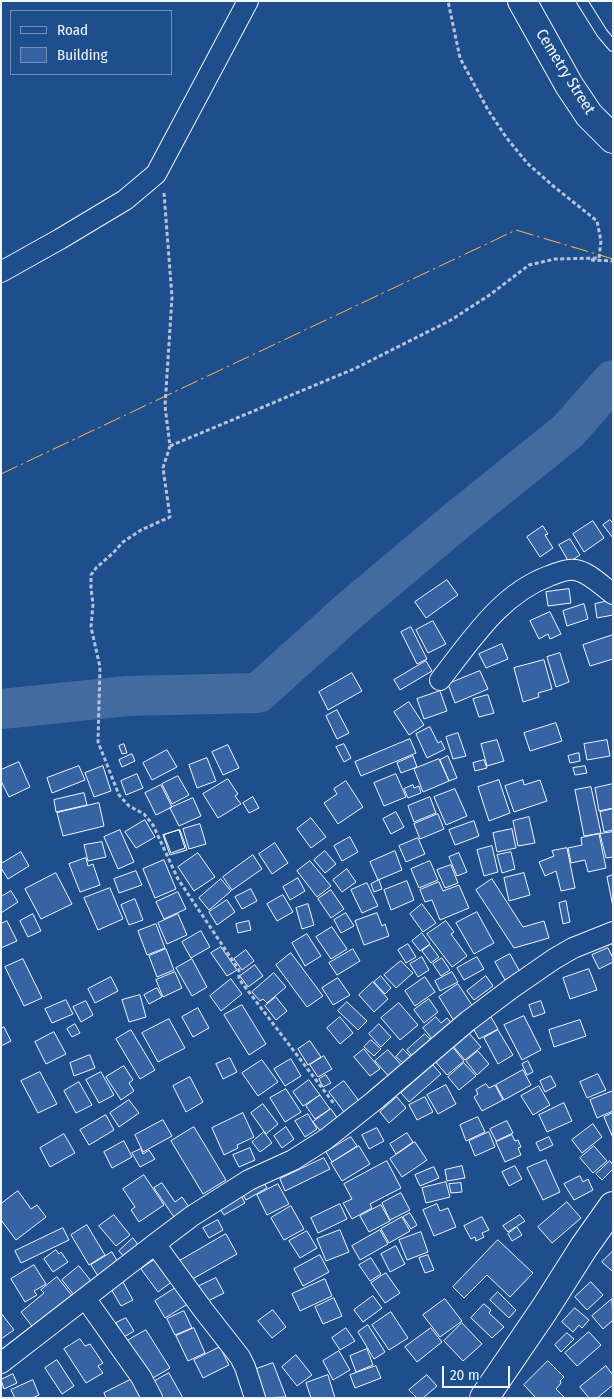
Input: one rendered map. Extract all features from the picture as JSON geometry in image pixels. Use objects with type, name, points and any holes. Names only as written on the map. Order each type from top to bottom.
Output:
[{"type":"street","points":[[1,272],[60,240],[125,200],[156,174],[248,1]]},
{"type":"street","name":"Cemetry Street","points":[[522,1],[569,85],[589,115],[613,139]]},
{"type":"street","points":[[440,680],[490,617],[517,594],[538,580],[561,571],[574,570],[585,573],[613,594]]},
{"type":"street","points":[[1,1363],[192,1216],[238,1187],[306,1153],[348,1122],[468,1021],[512,988],[573,948],[613,932]]},
{"type":"street","points":[[484,1398],[613,1206]]},
{"type":"street","points":[[155,1244],[240,1357],[245,1367],[254,1398]]},
{"type":"street","points":[[85,1298],[141,1377],[152,1398]]},
{"type":"lane","points":[[582,1],[602,33],[613,46]]},
{"type":"path","points":[[170,446],[356,368],[451,320],[492,294],[529,266],[555,259],[599,258],[601,241],[597,221],[527,163],[506,137],[488,110],[460,58],[448,1]]},
{"type":"path","points":[[156,174],[164,192],[172,297],[165,406],[170,446],[163,468],[170,517],[141,530],[123,542],[91,575],[93,604],[91,628],[100,667],[98,742],[119,795],[128,806],[144,814],[153,825],[178,879],[239,970],[239,978],[348,1122]]},
{"type":"path","points":[[555,259],[613,261]]},
{"type":"building","points":[[610,520],[613,523],[613,538],[603,525]]},
{"type":"building","points":[[593,521],[604,538],[584,552],[573,534]]},
{"type":"building","points":[[543,526],[548,534],[545,535],[553,548],[540,557],[527,537]]},
{"type":"building","points":[[570,539],[580,555],[569,562],[559,545]]},
{"type":"building","points":[[447,580],[458,595],[426,618],[415,602]]},
{"type":"building","points":[[569,589],[571,603],[548,606],[546,592]]},
{"type":"building","points":[[613,600],[613,615],[597,618],[595,604]]},
{"type":"building","points":[[584,604],[588,619],[567,626],[563,611]]},
{"type":"building","points":[[550,612],[561,634],[550,639],[548,634],[539,639],[530,621]]},
{"type":"building","points":[[433,621],[446,644],[428,653],[416,630]]},
{"type":"building","points":[[411,627],[427,659],[417,664],[401,632]]},
{"type":"building","points":[[613,635],[613,659],[590,666],[583,645]]},
{"type":"building","points":[[502,644],[508,659],[486,668],[479,654]]},
{"type":"building","points":[[560,653],[569,682],[556,687],[547,657]]},
{"type":"building","points":[[544,660],[552,689],[538,693],[539,697],[523,702],[514,668]]},
{"type":"building","points":[[426,661],[432,671],[400,690],[394,680]]},
{"type":"building","points":[[480,671],[488,689],[455,703],[448,684]]},
{"type":"building","points":[[352,673],[362,691],[328,710],[319,692]]},
{"type":"building","points":[[440,691],[447,711],[424,719],[417,699]]},
{"type":"building","points":[[488,695],[494,713],[479,717],[473,699]]},
{"type":"building","points":[[409,702],[424,725],[409,735],[394,712]]},
{"type":"building","points":[[337,710],[349,733],[337,739],[326,716]]},
{"type":"building","points":[[556,723],[562,741],[530,751],[524,733]]},
{"type":"building","points":[[430,727],[438,743],[441,741],[445,749],[427,758],[416,734]]},
{"type":"building","points":[[458,733],[466,756],[453,759],[446,737]]},
{"type":"building","points":[[410,739],[416,753],[361,776],[355,762]]},
{"type":"building","points":[[497,740],[504,761],[487,766],[481,744]]},
{"type":"building","points":[[607,740],[610,756],[587,760],[584,744]]},
{"type":"building","points":[[124,744],[127,753],[122,754],[119,746]]},
{"type":"building","points":[[344,744],[351,758],[344,762],[336,747]]},
{"type":"building","points":[[228,745],[239,768],[223,775],[212,752]]},
{"type":"building","points":[[167,750],[177,767],[152,780],[143,763]]},
{"type":"building","points":[[579,753],[580,761],[570,763],[568,756]]},
{"type":"building","points":[[132,754],[135,761],[122,767],[119,760]]},
{"type":"building","points":[[413,756],[417,767],[401,773],[397,763]]},
{"type":"building","points":[[448,756],[457,778],[449,781],[440,760]]},
{"type":"building","points":[[207,758],[216,781],[197,788],[189,765]]},
{"type":"building","points":[[439,759],[449,781],[423,792],[414,769]]},
{"type":"building","points":[[484,760],[487,768],[475,771],[473,763]]},
{"type":"building","points":[[19,762],[30,787],[9,797],[1,781],[1,770]]},
{"type":"building","points":[[79,766],[85,780],[52,793],[47,778]]},
{"type":"building","points":[[103,766],[111,791],[94,797],[85,773]]},
{"type":"building","points":[[585,766],[587,773],[575,775],[573,768]]},
{"type":"building","points":[[137,774],[143,788],[126,795],[121,781]]},
{"type":"building","points":[[396,774],[406,797],[384,806],[374,783]]},
{"type":"building","points":[[178,776],[189,795],[172,804],[162,784]]},
{"type":"building","points":[[228,779],[238,794],[235,796],[241,804],[218,818],[203,794]]},
{"type":"building","points":[[499,780],[510,813],[489,821],[478,787]]},
{"type":"building","points":[[523,780],[524,785],[540,780],[547,801],[514,812],[505,786]]},
{"type":"building","points":[[346,781],[363,807],[338,824],[324,803],[337,794],[334,789]]},
{"type":"building","points":[[613,784],[613,808],[599,811],[595,788]]},
{"type":"building","points":[[161,785],[172,807],[156,815],[145,793]]},
{"type":"building","points":[[413,785],[414,788],[419,786],[421,793],[408,798],[404,789]]},
{"type":"building","points":[[591,787],[601,833],[584,836],[575,790]]},
{"type":"building","points":[[455,789],[467,816],[446,825],[434,797]]},
{"type":"building","points":[[84,793],[87,805],[56,812],[54,800]]},
{"type":"building","points":[[253,797],[259,808],[249,813],[243,803]]},
{"type":"building","points":[[430,797],[436,813],[414,822],[408,806]]},
{"type":"building","points":[[193,798],[201,816],[179,826],[170,808]]},
{"type":"building","points":[[99,803],[104,826],[63,836],[57,813]]},
{"type":"building","points":[[613,809],[613,830],[604,832],[600,812]]},
{"type":"building","points":[[396,812],[404,827],[391,834],[383,819]]},
{"type":"building","points":[[438,814],[444,829],[420,839],[414,824]]},
{"type":"building","points":[[529,817],[535,843],[518,846],[513,821]]},
{"type":"building","points":[[311,818],[326,837],[311,848],[297,829]]},
{"type":"building","points":[[145,820],[155,837],[136,848],[125,832]]},
{"type":"building","points":[[474,821],[479,836],[455,845],[449,830]]},
{"type":"building","points":[[200,824],[206,844],[189,849],[183,829]]},
{"type":"building","points":[[512,829],[516,848],[497,852],[493,833]]},
{"type":"building","points":[[120,830],[134,862],[118,869],[104,837]]},
{"type":"building","points":[[179,830],[185,848],[171,853],[164,835]]},
{"type":"building","points":[[180,830],[187,850],[170,855],[163,835]]},
{"type":"building","points":[[613,832],[613,857],[606,858],[600,834]]},
{"type":"building","points":[[599,834],[606,868],[588,872],[585,860],[571,863],[568,848],[582,845],[581,838]]},
{"type":"building","points":[[350,837],[358,852],[342,861],[334,846]]},
{"type":"building","points":[[418,838],[425,854],[406,862],[399,846]]},
{"type":"building","points":[[102,842],[106,857],[88,861],[84,845]]},
{"type":"building","points":[[275,843],[288,863],[272,874],[259,854]]},
{"type":"building","points":[[492,846],[498,872],[484,876],[477,850]]},
{"type":"building","points":[[567,848],[575,888],[561,891],[556,871],[545,876],[539,862],[554,856],[552,851]]},
{"type":"building","points":[[325,851],[336,864],[325,873],[314,860]]},
{"type":"building","points":[[395,851],[402,870],[378,880],[370,862]]},
{"type":"building","points":[[21,852],[29,866],[8,879],[1,868],[1,864]]},
{"type":"building","points":[[511,852],[515,869],[502,873],[497,855]]},
{"type":"building","points":[[198,853],[215,877],[194,891],[178,867]]},
{"type":"building","points":[[459,853],[467,872],[457,876],[449,857]]},
{"type":"building","points":[[253,855],[262,869],[232,890],[223,877]]},
{"type":"building","points":[[86,858],[88,866],[93,864],[100,885],[80,892],[69,864]]},
{"type":"building","points":[[164,860],[176,889],[155,898],[143,869]]},
{"type":"building","points":[[310,861],[331,886],[317,897],[297,871]]},
{"type":"building","points":[[430,861],[438,880],[419,888],[411,869]]},
{"type":"building","points":[[451,865],[458,883],[445,888],[437,870]]},
{"type":"building","points":[[347,869],[356,882],[342,892],[333,880]]},
{"type":"building","points":[[136,871],[142,885],[119,893],[114,879]]},
{"type":"building","points":[[56,873],[72,904],[41,919],[25,889]]},
{"type":"building","points":[[524,873],[530,895],[509,901],[504,878]]},
{"type":"building","points":[[613,875],[613,907],[607,877]]},
{"type":"building","points":[[298,878],[305,891],[290,900],[283,887]]},
{"type":"building","points":[[221,879],[231,891],[209,910],[199,898]]},
{"type":"building","points":[[492,879],[523,927],[544,921],[549,938],[514,948],[476,890]]},
{"type":"building","points":[[379,880],[382,889],[374,892],[371,884]]},
{"type":"building","points":[[407,881],[414,900],[391,910],[384,890]]},
{"type":"building","points":[[439,882],[443,891],[459,885],[469,908],[440,920],[432,900],[425,902],[420,890]]},
{"type":"building","points":[[367,883],[378,906],[362,913],[351,890]]},
{"type":"building","points":[[110,888],[123,919],[98,930],[84,898]]},
{"type":"building","points":[[251,889],[257,901],[242,909],[235,897]]},
{"type":"building","points":[[331,890],[344,909],[331,918],[318,899]]},
{"type":"building","points":[[11,891],[18,902],[1,913],[1,897]]},
{"type":"building","points":[[178,892],[186,909],[164,919],[156,902]]},
{"type":"building","points":[[283,895],[293,912],[277,921],[267,904]]},
{"type":"building","points":[[135,899],[143,920],[129,925],[121,905]]},
{"type":"building","points":[[227,900],[235,912],[217,925],[209,912]]},
{"type":"building","points":[[566,901],[570,922],[563,924],[559,903]]},
{"type":"building","points":[[308,904],[314,925],[302,929],[296,908]]},
{"type":"building","points":[[422,904],[436,923],[423,932],[410,914]]},
{"type":"building","points":[[477,912],[494,943],[474,954],[456,923]]},
{"type":"building","points":[[346,913],[354,926],[341,933],[334,920]]},
{"type":"building","points":[[377,913],[382,926],[385,924],[389,936],[364,945],[355,921]]},
{"type":"building","points":[[33,914],[41,931],[28,937],[20,921]]},
{"type":"building","points":[[178,914],[187,935],[167,944],[158,923]]},
{"type":"building","points":[[7,921],[17,941],[1,948],[1,924]]},
{"type":"building","points":[[249,921],[251,930],[238,933],[236,924]]},
{"type":"building","points":[[446,921],[454,932],[451,934],[467,956],[452,967],[427,934]]},
{"type":"building","points":[[156,924],[165,948],[147,955],[138,931]]},
{"type":"building","points":[[332,927],[347,949],[331,959],[316,937]]},
{"type":"building","points":[[201,931],[210,947],[191,958],[182,942]]},
{"type":"building","points":[[422,933],[430,944],[420,951],[412,941]]},
{"type":"building","points":[[307,934],[321,956],[305,966],[292,943]]},
{"type":"building","points":[[408,944],[416,957],[406,963],[398,950]]},
{"type":"building","points":[[430,945],[439,957],[431,963],[422,951]]},
{"type":"building","points":[[221,947],[237,970],[227,976],[211,953]]},
{"type":"building","points":[[608,948],[613,962],[599,969],[592,955]]},
{"type":"building","points":[[166,949],[174,970],[157,977],[149,956]]},
{"type":"building","points":[[353,949],[360,961],[337,975],[329,963]]},
{"type":"building","points":[[246,950],[254,961],[242,970],[234,959]]},
{"type":"building","points":[[291,953],[323,996],[307,1007],[276,965]]},
{"type":"building","points":[[510,954],[520,972],[505,980],[495,962]]},
{"type":"building","points":[[422,957],[429,970],[418,977],[410,964]]},
{"type":"building","points":[[477,957],[484,969],[464,980],[457,968]]},
{"type":"building","points":[[442,958],[450,970],[441,976],[433,964]]},
{"type":"building","points":[[23,959],[42,998],[24,1006],[5,967]]},
{"type":"building","points":[[192,959],[207,987],[192,996],[176,968]]},
{"type":"building","points":[[401,961],[413,973],[396,988],[384,975]]},
{"type":"building","points":[[255,965],[263,976],[248,987],[240,976]]},
{"type":"building","points":[[589,969],[597,990],[570,999],[563,978]]},
{"type":"building","points":[[175,972],[182,988],[163,997],[156,980]]},
{"type":"building","points":[[452,972],[458,982],[440,991],[435,981]]},
{"type":"building","points":[[274,973],[286,987],[267,1003],[263,999],[260,1001],[252,992]]},
{"type":"building","points":[[381,976],[391,988],[385,994],[374,982]]},
{"type":"building","points":[[486,976],[493,986],[474,1000],[467,991]]},
{"type":"building","points":[[111,977],[118,991],[95,1003],[88,989]]},
{"type":"building","points":[[425,977],[435,992],[415,1006],[405,991]]},
{"type":"building","points":[[338,978],[350,995],[333,1005],[322,988]]},
{"type":"building","points":[[231,979],[242,994],[221,1011],[210,996]]},
{"type":"building","points":[[373,982],[388,999],[374,1012],[359,995]]},
{"type":"building","points":[[458,984],[474,1008],[454,1021],[439,997]]},
{"type":"building","points":[[157,988],[162,997],[149,1004],[144,995]]},
{"type":"building","points":[[140,995],[146,1017],[129,1022],[122,1000]]},
{"type":"building","points":[[276,997],[287,1011],[276,1020],[265,1006]]},
{"type":"building","points":[[429,999],[438,1012],[424,1023],[414,1010]]},
{"type":"building","points":[[66,1000],[73,1014],[52,1023],[45,1009]]},
{"type":"building","points":[[86,1001],[93,1015],[81,1022],[73,1007]]},
{"type":"building","points":[[541,1001],[545,1013],[533,1017],[529,1005]]},
{"type":"building","points":[[347,1002],[367,1021],[358,1030],[338,1011]]},
{"type":"building","points":[[399,1003],[418,1025],[400,1040],[381,1018]]},
{"type":"building","points":[[242,1005],[266,1044],[249,1055],[224,1015]]},
{"type":"building","points":[[198,1008],[209,1028],[193,1037],[182,1017]]},
{"type":"building","points":[[524,1016],[541,1050],[522,1060],[504,1025]]},
{"type":"building","points":[[340,1017],[353,1033],[340,1044],[327,1028]]},
{"type":"building","points":[[436,1017],[441,1023],[447,1018],[453,1025],[434,1041],[423,1028]]},
{"type":"building","points":[[491,1017],[498,1029],[479,1039],[473,1028]]},
{"type":"building","points":[[169,1019],[185,1048],[158,1062],[142,1033]]},
{"type":"building","points":[[580,1020],[586,1036],[554,1047],[549,1030]]},
{"type":"building","points":[[75,1024],[80,1033],[72,1037],[67,1029]]},
{"type":"building","points":[[379,1024],[391,1037],[381,1047],[369,1034]]},
{"type":"building","points":[[4,1027],[11,1041],[1,1046],[1,1029]]},
{"type":"building","points":[[131,1030],[155,1070],[140,1079],[116,1039]]},
{"type":"building","points":[[498,1030],[513,1055],[498,1064],[484,1038]]},
{"type":"building","points":[[54,1032],[66,1054],[46,1064],[35,1042]]},
{"type":"building","points":[[468,1032],[481,1047],[465,1060],[452,1045]]},
{"type":"building","points":[[425,1034],[433,1042],[415,1059],[407,1050]]},
{"type":"building","points":[[371,1040],[381,1049],[374,1056],[364,1047]]},
{"type":"building","points":[[310,1041],[321,1057],[308,1065],[298,1049]]},
{"type":"building","points":[[451,1045],[464,1061],[447,1075],[434,1060]]},
{"type":"building","points":[[364,1049],[380,1069],[370,1076],[354,1057]]},
{"type":"building","points":[[403,1049],[414,1060],[408,1067],[396,1057]]},
{"type":"building","points":[[388,1050],[404,1068],[392,1080],[375,1061]]},
{"type":"building","points":[[478,1051],[489,1064],[477,1075],[466,1061]]},
{"type":"building","points":[[90,1055],[95,1068],[74,1076],[70,1063]]},
{"type":"building","points":[[324,1056],[332,1069],[318,1077],[310,1065]]},
{"type":"building","points":[[230,1058],[237,1072],[223,1079],[216,1064]]},
{"type":"building","points":[[291,1059],[301,1076],[285,1086],[274,1069]]},
{"type":"building","points":[[262,1060],[278,1082],[258,1096],[242,1073]]},
{"type":"building","points":[[528,1061],[533,1072],[527,1075],[522,1064]]},
{"type":"building","points":[[464,1063],[476,1076],[459,1090],[448,1077]]},
{"type":"building","points":[[433,1065],[441,1074],[409,1102],[401,1093]]},
{"type":"building","points":[[124,1066],[133,1080],[129,1083],[134,1091],[121,1100],[106,1077]]},
{"type":"building","points":[[523,1070],[531,1085],[504,1100],[496,1085]]},
{"type":"building","points":[[40,1072],[57,1104],[38,1113],[21,1081]]},
{"type":"building","points":[[101,1072],[114,1095],[99,1103],[86,1080]]},
{"type":"building","points":[[598,1074],[606,1090],[587,1098],[580,1082]]},
{"type":"building","points":[[326,1075],[331,1083],[323,1087],[319,1079]]},
{"type":"building","points":[[551,1076],[556,1086],[545,1092],[540,1081]]},
{"type":"building","points":[[190,1077],[203,1102],[186,1112],[173,1086]]},
{"type":"building","points":[[309,1080],[320,1095],[303,1106],[293,1092]]},
{"type":"building","points":[[344,1081],[362,1105],[347,1116],[329,1092]]},
{"type":"building","points":[[79,1082],[92,1105],[76,1113],[64,1091]]},
{"type":"building","points":[[486,1084],[489,1088],[495,1085],[503,1100],[482,1111],[474,1097],[478,1094],[476,1090]]},
{"type":"building","points":[[446,1085],[456,1104],[438,1114],[427,1095]]},
{"type":"building","points":[[539,1086],[550,1105],[533,1115],[521,1096]]},
{"type":"building","points":[[286,1089],[301,1112],[285,1122],[270,1098]]},
{"type":"building","points":[[613,1091],[613,1111],[597,1118],[590,1100]]},
{"type":"building","points":[[320,1095],[330,1109],[315,1119],[306,1106]]},
{"type":"building","points":[[397,1097],[406,1108],[389,1123],[380,1112]]},
{"type":"building","points":[[425,1097],[433,1112],[417,1120],[409,1105]]},
{"type":"building","points":[[129,1100],[139,1113],[119,1127],[110,1113]]},
{"type":"building","points":[[564,1103],[572,1121],[547,1132],[539,1115]]},
{"type":"building","points":[[263,1104],[278,1124],[266,1134],[251,1113]]},
{"type":"building","points":[[331,1109],[340,1122],[323,1134],[313,1122]]},
{"type":"building","points":[[243,1113],[254,1137],[237,1145],[238,1148],[224,1155],[212,1128]]},
{"type":"building","points":[[613,1113],[613,1138],[604,1117]]},
{"type":"building","points":[[308,1114],[317,1129],[305,1137],[295,1121]]},
{"type":"building","points":[[106,1115],[114,1130],[89,1145],[80,1130]]},
{"type":"building","points":[[478,1117],[485,1132],[466,1141],[460,1125]]},
{"type":"building","points":[[163,1120],[172,1136],[143,1152],[135,1135]]},
{"type":"building","points":[[507,1121],[513,1133],[496,1141],[490,1129]]},
{"type":"building","points":[[593,1124],[602,1137],[582,1153],[572,1140]]},
{"type":"building","points":[[194,1127],[226,1180],[203,1194],[171,1141]]},
{"type":"building","points":[[286,1127],[294,1139],[282,1148],[274,1136]]},
{"type":"building","points":[[377,1128],[384,1141],[369,1149],[362,1135]]},
{"type":"building","points":[[264,1132],[272,1143],[260,1152],[252,1142]]},
{"type":"building","points":[[489,1132],[495,1147],[475,1156],[469,1141]]},
{"type":"building","points":[[407,1133],[413,1142],[396,1154],[390,1144]]},
{"type":"building","points":[[64,1134],[75,1153],[50,1167],[40,1148]]},
{"type":"building","points":[[512,1135],[515,1141],[518,1140],[521,1147],[518,1148],[521,1155],[505,1162],[496,1142]]},
{"type":"building","points":[[351,1137],[357,1146],[332,1162],[326,1152]]},
{"type":"building","points":[[549,1137],[553,1145],[540,1151],[536,1143]]},
{"type":"building","points":[[124,1141],[132,1157],[112,1168],[104,1152]]},
{"type":"building","points":[[415,1142],[427,1160],[402,1177],[390,1159]]},
{"type":"building","points":[[359,1146],[370,1164],[342,1181],[331,1163]]},
{"type":"building","points":[[594,1146],[607,1161],[593,1173],[580,1158]]},
{"type":"building","points":[[250,1148],[255,1160],[239,1167],[233,1155]]},
{"type":"building","points":[[141,1149],[143,1154],[149,1150],[155,1159],[140,1167],[132,1153]]},
{"type":"building","points":[[324,1158],[330,1169],[285,1191],[280,1179]]},
{"type":"building","points":[[546,1160],[560,1192],[543,1200],[527,1168]]},
{"type":"building","points":[[387,1161],[401,1188],[370,1204],[372,1208],[352,1219],[343,1203],[352,1199],[344,1184]]},
{"type":"building","points":[[610,1161],[613,1169],[602,1180],[596,1174]]},
{"type":"building","points":[[462,1166],[465,1178],[447,1181],[445,1170]]},
{"type":"building","points":[[515,1166],[522,1179],[509,1186],[502,1172]]},
{"type":"building","points":[[434,1167],[439,1178],[420,1186],[415,1175]]},
{"type":"building","points":[[144,1175],[164,1205],[139,1222],[131,1210],[135,1207],[123,1189]]},
{"type":"building","points":[[580,1176],[583,1182],[588,1179],[593,1190],[574,1200],[564,1184]]},
{"type":"building","points":[[262,1179],[267,1188],[246,1200],[241,1191]]},
{"type":"building","points":[[446,1182],[450,1197],[426,1203],[422,1188]]},
{"type":"building","points":[[162,1183],[175,1202],[182,1197],[189,1207],[174,1217],[154,1188]]},
{"type":"building","points":[[461,1183],[462,1192],[451,1193],[449,1184]]},
{"type":"building","points":[[278,1184],[289,1204],[267,1215],[257,1195]]},
{"type":"building","points":[[18,1191],[31,1209],[37,1205],[46,1217],[16,1240],[1,1220],[1,1204]]},
{"type":"building","points":[[240,1193],[245,1203],[224,1215],[218,1206]]},
{"type":"building","points":[[401,1193],[410,1210],[390,1220],[382,1203]]},
{"type":"building","points":[[567,1202],[581,1218],[552,1243],[538,1227]]},
{"type":"building","points":[[340,1204],[347,1219],[318,1233],[311,1218]]},
{"type":"building","points":[[437,1204],[440,1211],[448,1208],[456,1227],[434,1236],[423,1210]]},
{"type":"building","points":[[381,1205],[390,1221],[369,1232],[360,1216]]},
{"type":"building","points":[[291,1206],[304,1229],[284,1240],[271,1218]]},
{"type":"building","points":[[410,1213],[417,1225],[411,1229],[403,1217]]},
{"type":"building","points":[[114,1215],[130,1235],[116,1246],[99,1226]]},
{"type":"building","points":[[520,1215],[525,1221],[508,1232],[503,1226]]},
{"type":"building","points":[[402,1217],[410,1231],[389,1243],[381,1229]]},
{"type":"building","points":[[482,1217],[489,1230],[482,1233],[484,1237],[476,1241],[475,1237],[471,1239],[464,1226]]},
{"type":"building","points":[[218,1220],[223,1230],[209,1238],[203,1228]]},
{"type":"building","points":[[87,1225],[105,1255],[89,1265],[71,1235]]},
{"type":"building","points":[[517,1227],[522,1235],[512,1241],[508,1234]]},
{"type":"building","points":[[63,1228],[69,1240],[21,1263],[15,1251]]},
{"type":"building","points":[[340,1230],[349,1252],[326,1261],[317,1239]]},
{"type":"building","points":[[380,1230],[388,1244],[360,1260],[352,1246]]},
{"type":"building","points":[[307,1231],[317,1248],[300,1258],[289,1241]]},
{"type":"building","points":[[421,1232],[428,1252],[407,1260],[399,1240]]},
{"type":"building","points":[[226,1234],[237,1254],[187,1282],[176,1263]]},
{"type":"building","points":[[133,1238],[139,1246],[125,1258],[119,1251]]},
{"type":"building","points":[[498,1240],[533,1273],[510,1297],[487,1275],[464,1298],[453,1287]]},
{"type":"building","points":[[396,1246],[405,1264],[390,1272],[381,1254]]},
{"type":"building","points":[[56,1250],[59,1254],[61,1252],[68,1262],[53,1272],[44,1259]]},
{"type":"building","points":[[613,1251],[613,1272],[602,1262]]},
{"type":"building","points":[[112,1252],[119,1264],[98,1276],[91,1265]]},
{"type":"building","points":[[320,1255],[329,1272],[303,1286],[294,1269]]},
{"type":"building","points":[[428,1255],[434,1270],[425,1273],[419,1258]]},
{"type":"building","points":[[157,1258],[173,1281],[158,1292],[141,1269]]},
{"type":"building","points":[[371,1258],[381,1274],[370,1281],[359,1265]]},
{"type":"building","points":[[34,1265],[46,1284],[34,1291],[37,1295],[25,1302],[11,1279]]},
{"type":"building","points":[[79,1266],[91,1281],[74,1295],[62,1280]]},
{"type":"building","points":[[386,1273],[400,1293],[385,1303],[371,1283]]},
{"type":"building","points":[[57,1277],[74,1298],[35,1330],[21,1312],[44,1293],[41,1290]]},
{"type":"building","points":[[216,1278],[224,1293],[204,1303],[197,1287]]},
{"type":"building","points":[[325,1279],[332,1296],[300,1311],[292,1294]]},
{"type":"building","points":[[123,1282],[133,1300],[121,1306],[111,1289]]},
{"type":"building","points":[[591,1282],[603,1295],[587,1310],[575,1297]]},
{"type":"building","points":[[180,1285],[191,1302],[165,1318],[155,1301]]},
{"type":"building","points":[[498,1292],[516,1310],[509,1318],[490,1300]]},
{"type":"building","points":[[373,1296],[382,1308],[363,1322],[354,1310]]},
{"type":"building","points":[[334,1298],[342,1316],[323,1324],[315,1307]]},
{"type":"building","points":[[445,1299],[462,1321],[440,1337],[423,1315]]},
{"type":"building","points":[[612,1299],[613,1320],[603,1329],[592,1316]]},
{"type":"building","points":[[484,1304],[491,1310],[489,1313],[504,1327],[492,1338],[471,1318]]},
{"type":"building","points":[[575,1308],[589,1320],[582,1328],[579,1325],[573,1332],[562,1322]]},
{"type":"building","points":[[273,1310],[286,1327],[272,1338],[258,1321]]},
{"type":"building","points":[[184,1311],[192,1328],[175,1335],[167,1319]]},
{"type":"building","points":[[391,1312],[408,1338],[389,1350],[372,1325]]},
{"type":"building","points":[[1,1313],[14,1330],[1,1339]]},
{"type":"building","points":[[126,1318],[134,1331],[124,1337],[116,1323]]},
{"type":"building","points":[[462,1323],[482,1344],[463,1361],[444,1341]]},
{"type":"building","points":[[368,1325],[385,1352],[374,1359],[358,1332]]},
{"type":"building","points":[[194,1328],[205,1353],[188,1361],[176,1336]]},
{"type":"building","points":[[346,1328],[355,1341],[340,1350],[332,1338]]},
{"type":"building","points":[[431,1328],[442,1342],[417,1362],[405,1347]]},
{"type":"building","points":[[146,1330],[170,1368],[151,1379],[127,1341]]},
{"type":"building","points":[[589,1332],[601,1345],[577,1366],[565,1353]]},
{"type":"building","points":[[567,1333],[574,1339],[561,1352],[555,1345]]},
{"type":"building","points":[[80,1339],[85,1346],[90,1344],[103,1363],[98,1366],[103,1373],[86,1383],[64,1349]]},
{"type":"building","points":[[220,1347],[229,1365],[203,1378],[194,1360]]},
{"type":"building","points":[[367,1349],[373,1365],[356,1372],[350,1356]]},
{"type":"building","points":[[339,1351],[350,1370],[333,1380],[323,1361]]},
{"type":"building","points":[[296,1355],[312,1375],[297,1386],[282,1367]]},
{"type":"building","points":[[57,1360],[74,1386],[62,1394],[45,1368]]},
{"type":"building","points":[[548,1361],[564,1377],[556,1389],[565,1398],[536,1398],[524,1385]]},
{"type":"building","points":[[273,1363],[286,1397],[260,1398],[251,1371]]},
{"type":"building","points":[[376,1366],[381,1378],[355,1388],[350,1375]]},
{"type":"building","points":[[606,1366],[613,1375],[613,1385],[597,1398],[589,1398],[580,1387]]},
{"type":"building","points":[[169,1373],[183,1398],[161,1398],[153,1382]]},
{"type":"building","points":[[13,1374],[17,1383],[4,1389],[1,1380]]},
{"type":"building","points":[[328,1375],[335,1398],[311,1398],[306,1383]]},
{"type":"building","points":[[427,1375],[437,1386],[423,1398],[417,1398],[409,1390]]},
{"type":"building","points":[[134,1378],[144,1398],[106,1398],[104,1393]]},
{"type":"building","points":[[33,1380],[39,1395],[32,1398],[15,1398],[11,1390]]},
{"type":"waterway","points":[[1,709],[127,696],[258,693],[349,611],[568,431],[613,380]]},
{"type":"power","points":[[1,474],[516,230],[613,259]]}]
